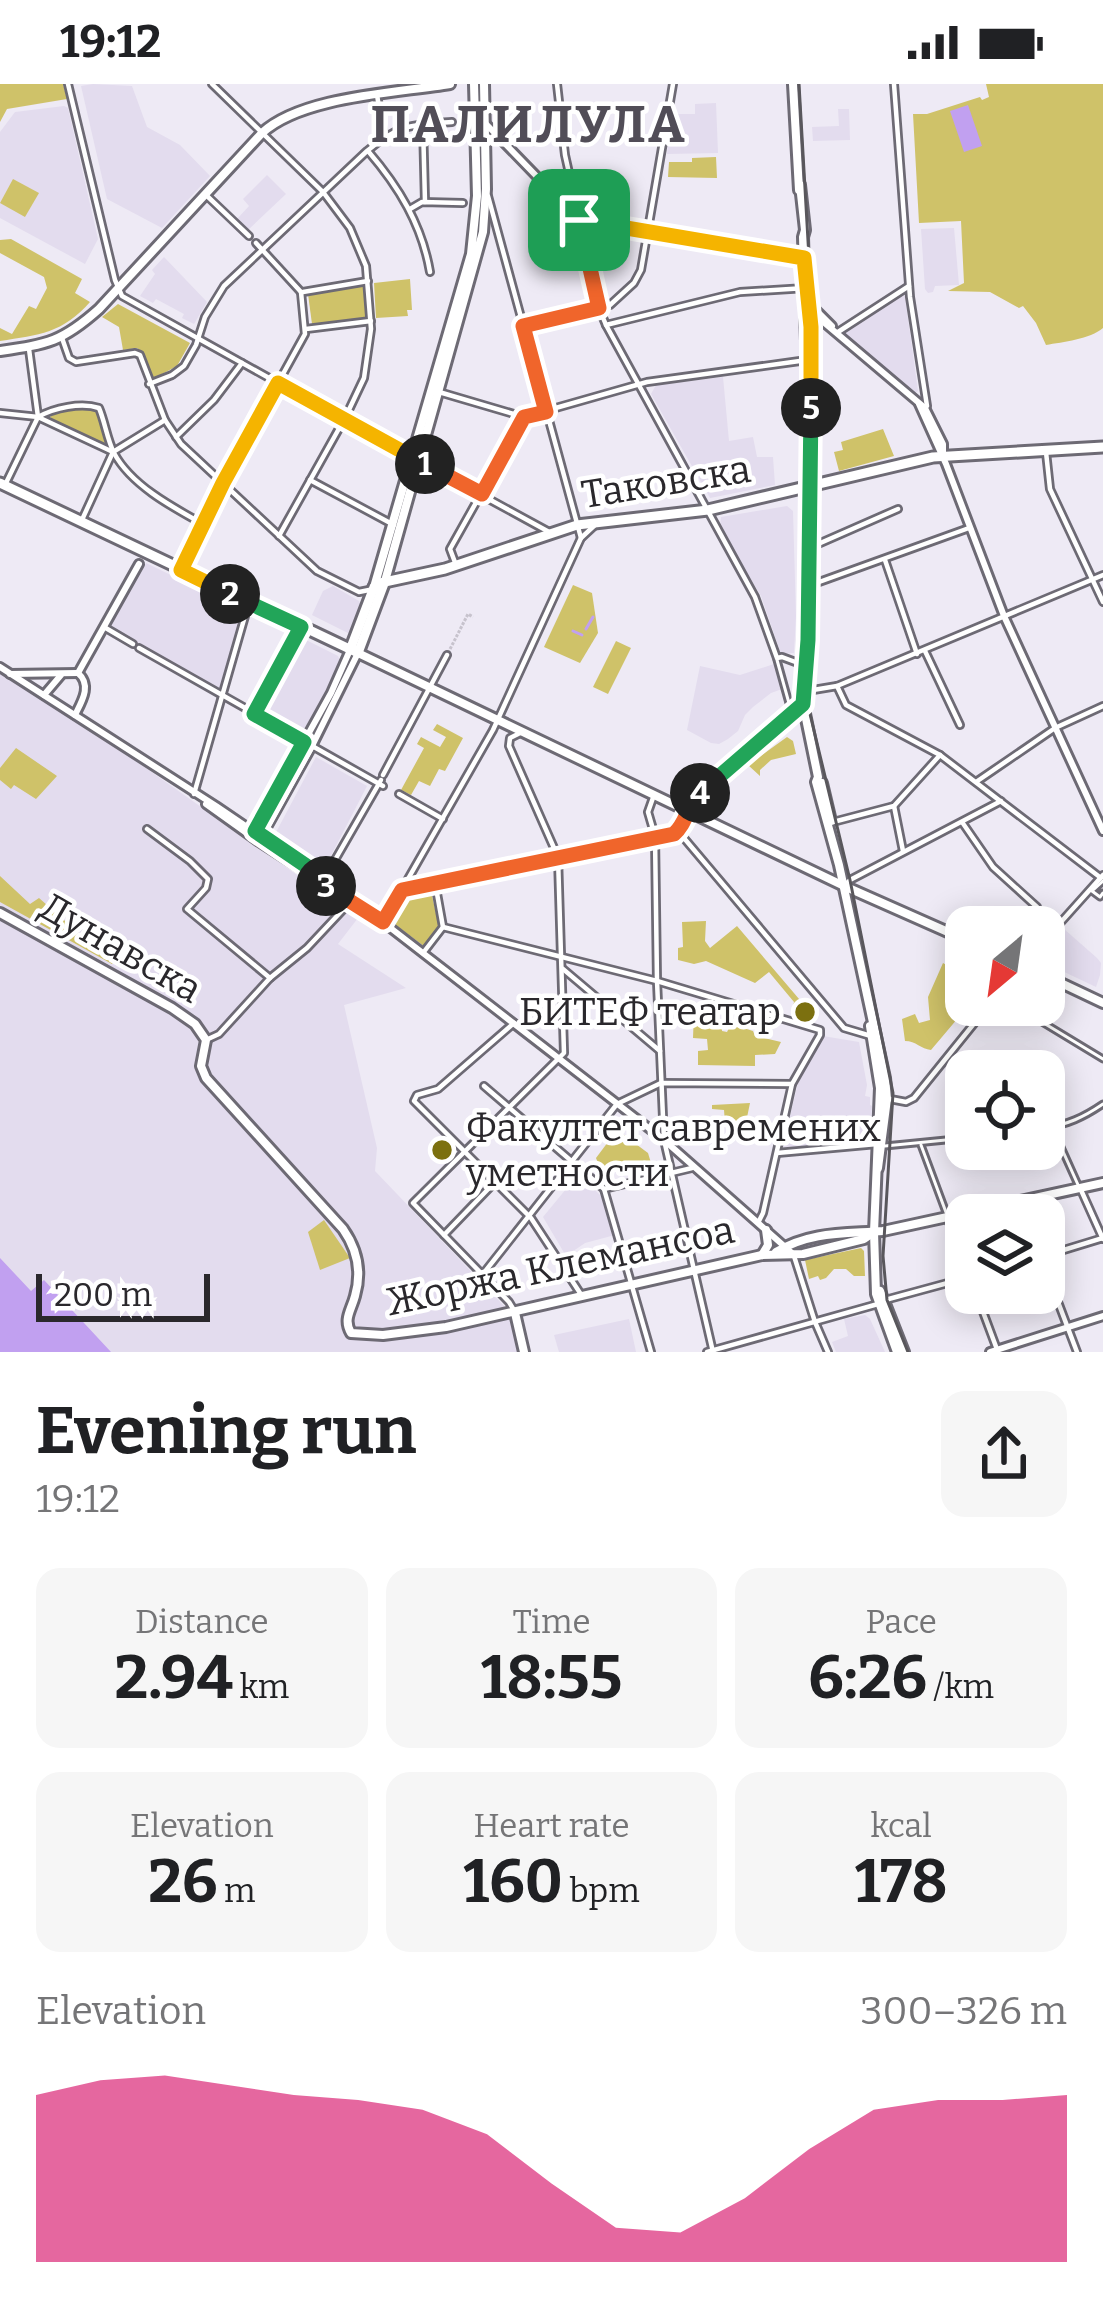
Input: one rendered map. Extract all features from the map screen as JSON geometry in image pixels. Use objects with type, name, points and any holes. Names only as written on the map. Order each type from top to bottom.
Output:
[{"type":"main road","points":[[0,351],[62,338],[90,317],[262,133],[290,114],[413,86],[450,84]]},
{"type":"main road","points":[[354,651],[385,581],[466,274],[475,231],[475,84]]},
{"type":"main road","points":[[354,651],[477,259],[485,219],[484,84]]},
{"type":"main road","points":[[793,84],[811,377],[803,704],[880,1048],[883,1100],[874,1232],[877,1285],[901,1352]]},
{"type":"main road","points":[[808,299],[804,303],[811,377]]},
{"type":"main road","name":"Таковска","points":[[374,587],[456,566],[577,525],[708,510],[943,455],[1103,447]]},
{"type":"main road","points":[[2,484],[945,931]]},
{"type":"main road","points":[[380,568],[385,581]]},
{"type":"main road","name":"Дунавска","points":[[0,913],[172,1008],[198,1027],[206,1040]]},
{"type":"main road","points":[[1065,985],[1103,1003]]},
{"type":"main road","points":[[871,1019],[883,1100]]},
{"type":"main road","points":[[871,1036],[880,1048]]},
{"type":"main road","name":"Жоржа Клемансоа","points":[[206,1040],[202,1066],[206,1078],[352,1244],[358,1280],[347,1318],[350,1332],[369,1336],[425,1330],[790,1250],[844,1231],[874,1232],[945,1217]]},
{"type":"main road","name":"Жоржа Клемансоа","points":[[1054,1194],[1103,1183]]},
{"type":"main road","points":[[762,1226],[768,1245],[762,1255]]},
{"type":"main road","points":[[515,1312],[524,1352]]},
{"type":"street","points":[[68,84],[117,289],[124,298],[551,533]]},
{"type":"street","points":[[212,84],[323,192],[355,236],[368,281],[370,349],[364,378],[279,536]]},
{"type":"street","points":[[557,84],[565,155],[599,308],[755,596],[792,715]]},
{"type":"street","points":[[523,326],[614,303],[638,278],[674,84]]},
{"type":"street","points":[[894,84],[909,286],[923,388],[943,455]]},
{"type":"street","points":[[377,95],[384,136]]},
{"type":"street","points":[[149,384],[184,366],[219,292],[259,246],[384,136],[402,127],[452,122]]},
{"type":"street","points":[[485,123],[579,220],[804,258]]},
{"type":"street","points":[[423,124],[425,202]]},
{"type":"street","points":[[367,151],[410,209],[430,272]]},
{"type":"street","points":[[486,190],[581,538]]},
{"type":"street","points":[[205,194],[249,236]]},
{"type":"street","points":[[410,209],[425,202],[464,203]]},
{"type":"street","points":[[181,570],[306,329],[301,292],[259,246]]},
{"type":"street","points":[[301,292],[368,281]]},
{"type":"street","points":[[838,332],[909,286]]},
{"type":"street","points":[[606,325],[740,292],[808,299],[852,346]]},
{"type":"street","points":[[808,299],[852,346],[929,413]]},
{"type":"street","points":[[306,329],[371,321]]},
{"type":"street","points":[[62,338],[69,358],[76,362],[138,354],[176,437],[325,576],[359,592],[374,587]]},
{"type":"street","points":[[2,484],[38,417],[29,346]]},
{"type":"street","points":[[439,392],[524,417],[639,385],[807,361]]},
{"type":"street","points":[[176,437],[214,400],[242,363]]},
{"type":"street","points":[[923,388],[917,402],[943,455],[1004,616],[1103,831]]},
{"type":"street","points":[[38,417],[51,411],[99,408],[113,452],[134,477],[202,524]]},
{"type":"street","points":[[0,413],[38,417],[113,452]]},
{"type":"street","points":[[456,566],[450,549],[524,417]]},
{"type":"street","points":[[81,522],[113,452],[165,420]]},
{"type":"street","points":[[1046,449],[1050,489],[1103,602]]},
{"type":"street","points":[[310,480],[394,525]]},
{"type":"street","points":[[809,548],[898,509]]},
{"type":"street","points":[[383,922],[497,720],[581,538],[601,522]]},
{"type":"street","points":[[808,586],[969,528]]},
{"type":"street","points":[[885,560],[921,652],[960,724]]},
{"type":"street","points":[[78,674],[139,564]]},
{"type":"street","points":[[804,692],[837,686],[1103,575]]},
{"type":"street","points":[[194,794],[247,609]]},
{"type":"street","points":[[254,714],[301,627]]},
{"type":"street","points":[[104,628],[381,781]]},
{"type":"street","points":[[257,837],[354,651]]},
{"type":"street","points":[[323,881],[447,655]]},
{"type":"street","points":[[776,658],[806,666]]},
{"type":"street","points":[[0,667],[383,922],[664,1140],[790,1250],[829,1352]]},
{"type":"street","points":[[10,674],[78,674],[84,678],[85,692],[75,715]]},
{"type":"street","points":[[44,695],[61,675]]},
{"type":"street","points":[[837,686],[845,705],[940,755],[1102,878]]},
{"type":"street","points":[[402,890],[674,834],[691,802],[803,704]]},
{"type":"street","points":[[976,782],[1054,728],[1103,706]]},
{"type":"street","points":[[515,1312],[414,1204],[564,1048],[558,857],[508,746],[510,738],[522,732]]},
{"type":"street","points":[[831,825],[894,806],[940,755]]},
{"type":"street","points":[[399,794],[443,819]]},
{"type":"street","points":[[654,795],[648,812],[655,836],[664,1140],[711,1352],[945,1284]]},
{"type":"street","points":[[844,886],[1001,801]]},
{"type":"street","points":[[894,806],[903,851]]},
{"type":"street","points":[[961,821],[993,867],[1035,906]]},
{"type":"street","points":[[147,829],[208,879],[187,909],[270,978]]},
{"type":"street","points":[[678,831],[844,1028],[871,1036]]},
{"type":"street","points":[[1102,878],[1093,891],[1100,897],[1103,893]]},
{"type":"street","points":[[1065,918],[1102,878]]},
{"type":"street","points":[[423,952],[443,927],[436,885]]},
{"type":"street","points":[[206,1040],[217,1036],[352,900]]},
{"type":"street","points":[[443,927],[657,981],[820,1030],[792,1084],[762,1226]]},
{"type":"street","points":[[561,968],[660,1051]]},
{"type":"street","points":[[514,1023],[438,1089],[415,1097],[416,1105],[529,1216],[582,1296]]},
{"type":"street","points":[[883,1100],[914,1098],[972,1026]]},
{"type":"street","points":[[1049,1026],[1103,1059]]},
{"type":"street","points":[[483,1274],[617,1104],[661,1083],[792,1084]]},
{"type":"street","points":[[484,1086],[604,1190],[651,1352]]},
{"type":"street","points":[[1065,1123],[1103,1104]]},
{"type":"street","points":[[777,1154],[945,1140]]},
{"type":"street","points":[[920,1143],[945,1212]]},
{"type":"street","points":[[1065,1155],[1103,1239],[1065,1250]]},
{"type":"street","points":[[604,1190],[695,1167]]},
{"type":"street","points":[[444,1235],[494,1182]]},
{"type":"street","points":[[983,1314],[995,1351],[1103,1316]]},
{"type":"street","points":[[1062,1314],[1076,1352]]},
{"type":"shaded area","points":[[0,84],[63,84],[67,99],[7,109],[0,122]]},
{"type":"shaded area","points":[[986,84],[1103,84],[1103,328],[1091,335],[1046,345],[1023,306],[990,292],[948,291],[964,283],[961,221],[919,223],[913,114],[982,100],[989,97]]},
{"type":"shaded area","points":[[81,86],[132,86],[147,127],[180,145],[210,176],[162,228],[107,199]]},
{"type":"shaded area","points":[[716,103],[718,153],[667,154],[671,114],[695,114],[695,104]]},
{"type":"shaded area","points":[[968,105],[982,146],[964,152],[950,111]]},
{"type":"shaded area","points":[[64,106],[98,239],[85,264],[0,218],[0,132],[15,112]]},
{"type":"shaded area","points":[[838,109],[849,109],[850,140],[813,141],[812,127],[839,126]]},
{"type":"shaded area","points":[[716,157],[717,178],[668,177],[669,162]]},
{"type":"shaded area","points":[[267,175],[286,194],[248,230],[237,219],[249,206],[243,199]]},
{"type":"shaded area","points":[[13,179],[39,193],[25,217],[0,203]]},
{"type":"shaded area","points":[[954,228],[959,285],[935,286],[928,293],[921,229]]},
{"type":"shaded area","points":[[11,239],[82,279],[75,293],[90,302],[60,326],[0,341],[0,328],[12,334],[29,306],[36,309],[47,288],[44,277],[0,253],[0,240]]},
{"type":"shaded area","points":[[164,257],[207,302],[194,324],[156,299],[153,303],[140,296]]},
{"type":"shaded area","points":[[410,279],[412,310],[407,310],[408,316],[376,318],[374,283]]},
{"type":"shaded area","points":[[364,286],[368,317],[312,324],[308,294]]},
{"type":"shaded area","points":[[905,296],[918,391],[915,393],[843,332]]},
{"type":"shaded area","points":[[118,304],[190,343],[177,366],[151,380],[143,353],[137,348],[123,350],[119,327],[102,317]]},
{"type":"shaded area","points":[[723,377],[729,441],[753,437],[757,457],[773,457],[775,485],[710,498],[651,394],[656,385]]},
{"type":"shaded area","points":[[86,407],[100,416],[108,446],[50,420],[51,413]]},
{"type":"shaded area","points":[[883,429],[894,456],[839,471],[834,452],[843,450],[841,442]]},
{"type":"shaded area","points":[[787,506],[793,511],[796,616],[794,653],[781,654],[761,596],[720,528],[721,517]]},
{"type":"shaded area","points":[[146,563],[243,610],[221,689],[109,627]]},
{"type":"shaded area","points":[[573,585],[592,593],[598,633],[580,663],[544,647]]},
{"type":"shaded area","points":[[333,586],[361,605],[350,634],[312,615],[323,591]]},
{"type":"shaded area","points":[[298,636],[341,662],[301,736],[257,712]]},
{"type":"shaded area","points":[[616,641],[631,648],[608,694],[593,687]]},
{"type":"shaded area","points":[[774,664],[782,689],[753,707],[728,739],[711,743],[687,730],[700,666],[740,675]]},
{"type":"shaded area","points":[[0,670],[358,918],[338,944],[406,988],[344,1005],[377,1148],[375,1171],[507,1309],[520,1352],[0,1352]]},
{"type":"shaded area","points":[[437,724],[463,738],[445,771],[439,769],[430,786],[419,781],[411,795],[401,790],[424,748],[417,744],[421,737],[440,747],[446,737],[433,730]]},
{"type":"shaded area","points":[[787,737],[796,754],[771,760],[760,776],[748,765]]},
{"type":"shaded area","points":[[16,748],[57,776],[36,799],[0,780],[0,768]]},
{"type":"shaded area","points":[[316,757],[367,786],[323,871],[274,836]]},
{"type":"shaded area","points":[[0,876],[30,904],[39,898],[90,943],[106,927],[126,949],[112,964],[0,902]]},
{"type":"shaded area","points":[[431,891],[439,927],[425,947],[389,920],[402,897]]},
{"type":"shaded area","points":[[706,921],[705,941],[710,948],[737,926],[805,1006],[793,1006],[769,972],[755,983],[706,961],[678,960],[678,948],[683,947],[682,922]]},
{"type":"shaded area","points":[[1065,930],[1101,963],[1096,987],[1065,972]]},
{"type":"shaded area","points":[[943,963],[945,1026],[951,1026],[931,1050],[905,1041],[902,1019],[915,1014],[919,1023],[930,1020],[928,997]]},
{"type":"shaded area","points":[[694,1011],[722,1020],[722,1031],[727,1032],[731,1024],[781,1042],[775,1054],[755,1055],[755,1066],[698,1065],[698,1051],[708,1050],[707,1039],[693,1038]]},
{"type":"shaded area","points":[[823,1036],[859,1042],[865,1096],[872,1106],[869,1143],[782,1149],[798,1083]]},
{"type":"shaded area","points":[[750,1103],[745,1127],[725,1123],[724,1110],[712,1109],[712,1105]]},
{"type":"shaded area","points":[[617,1130],[648,1153],[651,1163],[611,1172],[598,1163],[596,1158]]},
{"type":"shaded area","points":[[576,1177],[603,1198],[615,1235],[585,1243],[566,1256],[543,1217]]},
{"type":"shaded area","points":[[324,1220],[350,1258],[320,1270],[308,1232]]},
{"type":"shaded area","points":[[861,1248],[865,1276],[834,1269],[826,1278],[809,1279],[805,1260]]},
{"type":"shaded area","points":[[0,1258],[31,1291],[44,1280],[111,1352],[0,1352]]},
{"type":"shaded area","points":[[865,1315],[885,1352],[836,1352],[832,1342],[848,1336],[844,1319]]},
{"type":"shaded area","points":[[629,1319],[636,1352],[559,1352],[554,1335]]},
{"type":"waterway","points":[[586,629],[593,617]]},
{"type":"waterway","points":[[573,631],[582,635]]},
{"type":"tunnel","points":[[448,653],[468,614],[473,617]]},
{"type":"tram line","points":[[799,84],[817,397],[810,714],[893,1093],[883,1256],[887,1300],[908,1352]]},
{"type":"place","name":"БИТЕФ театар","points":[[805,1012]]},
{"type":"place","name":"Факултет савремених уметности","points":[[442,1150]]},
{"type":"district","name":"ПАЛИЛУЛА","points":[[529,125]]},
{"type":"route","points":[[579,220],[804,258],[812,370],[803,704],[691,802],[674,834],[402,890],[383,922],[378,921],[255,831],[304,742],[254,714],[301,627],[181,570],[278,383],[482,494],[524,417],[546,412],[523,326],[599,308],[579,220]]}]
